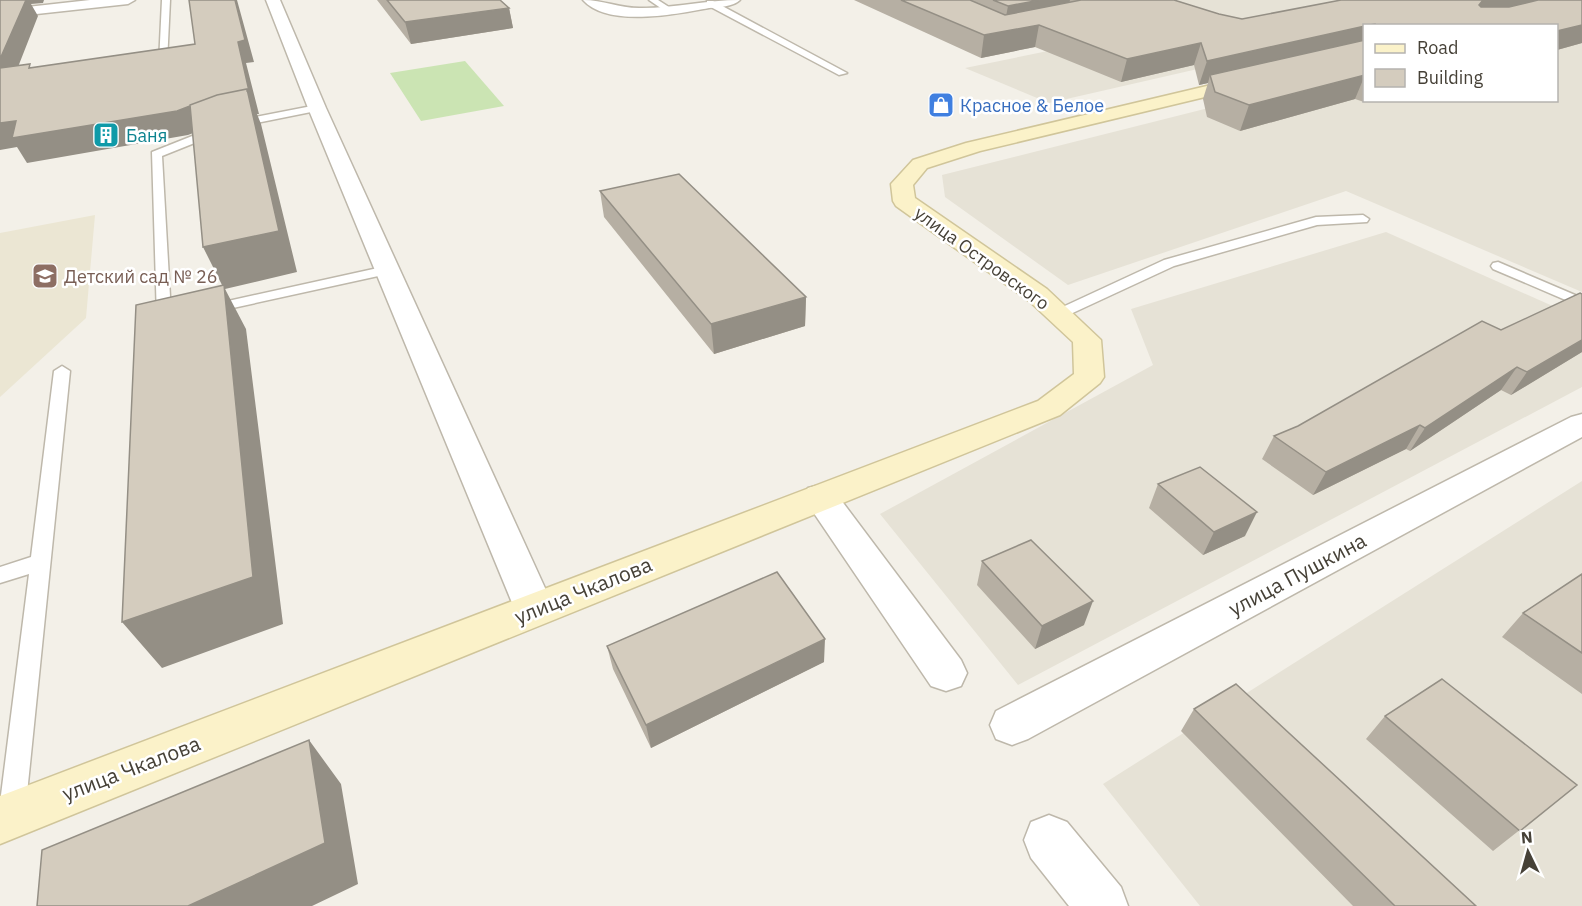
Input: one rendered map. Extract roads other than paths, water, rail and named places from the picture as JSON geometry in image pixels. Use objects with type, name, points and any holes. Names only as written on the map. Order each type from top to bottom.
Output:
[{"type":"street","points":[[0,14],[129,0]]},
{"type":"street","points":[[273,0],[317,108],[535,610]]},
{"type":"street","points":[[590,0],[599,7],[618,12],[668,9],[734,0]]},
{"type":"street","name":"улица Островского","points":[[1059,314],[1038,295],[904,201],[902,184],[920,164],[973,147],[1272,75]]},
{"type":"street","name":"улица Чкалова","points":[[6,817],[1048,408],[1089,377],[1087,340],[1059,314]]},
{"type":"street","name":"улица Пушкина","points":[[1012,725],[1582,424]]},
{"type":"street","points":[[820,497],[946,673]]},
{"type":"street","points":[[1049,840],[1102,906]]},
{"type":"lane","points":[[163,63],[166,0]]},
{"type":"lane","points":[[653,0],[668,9]]},
{"type":"lane","points":[[710,3],[843,73]]},
{"type":"lane","points":[[317,108],[229,125],[156,154],[164,319],[387,270]]},
{"type":"lane","points":[[1059,314],[1169,263],[1316,221],[1363,219]]},
{"type":"lane","points":[[1498,266],[1582,303]]},
{"type":"lane","points":[[6,817],[40,562],[62,371]]},
{"type":"lane","points":[[0,575],[40,562]]},
{"type":"place","name":"Красное & Белое","points":[[941,105]]},
{"type":"place","name":"Баня","points":[[106,135]]},
{"type":"place","name":"Детский сад № 26","points":[[45,276]]}]
